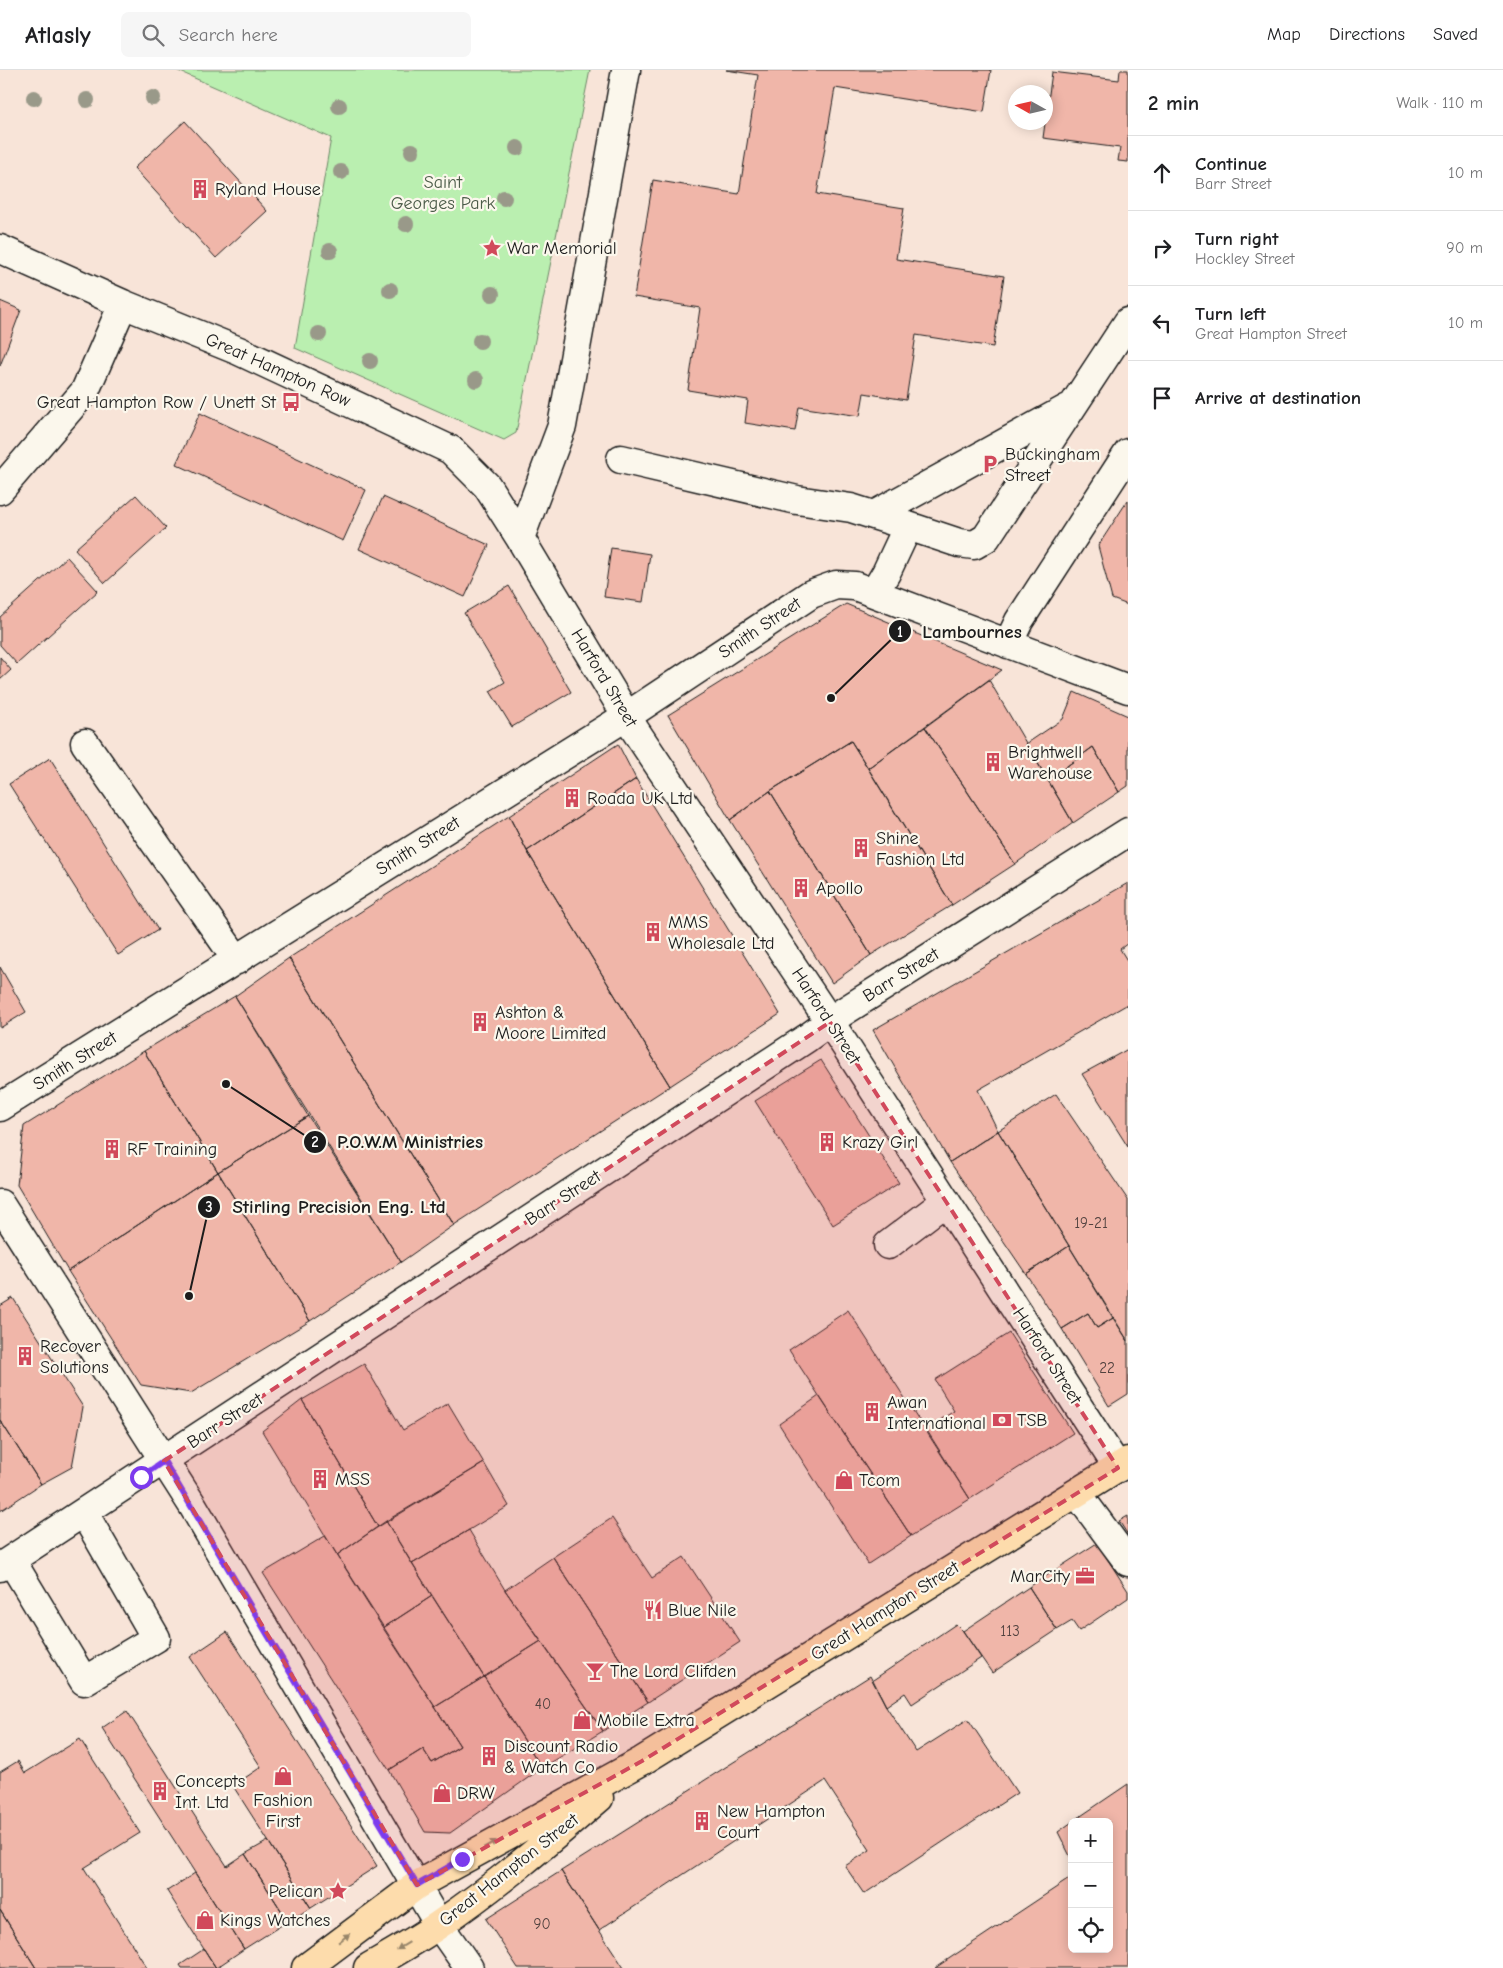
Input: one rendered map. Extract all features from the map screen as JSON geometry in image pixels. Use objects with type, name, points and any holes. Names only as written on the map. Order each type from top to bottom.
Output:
[{"type":"main road","name":"Great Hampton Street","points":[[306,1968],[417,1885],[642,1761],[1123,1464]]},
{"type":"main road","name":"Great Hampton Street","points":[[368,1968],[439,1925],[531,1856],[642,1761]]},
{"type":"street","points":[[520,538],[562,426],[626,70]]},
{"type":"street","name":"Great Hampton Row","points":[[0,249],[123,304],[239,351],[452,450],[487,486],[520,538]]},
{"type":"street","points":[[0,490],[84,391],[123,304]]},
{"type":"street","points":[[621,459],[797,500],[851,508],[959,543],[974,545],[986,538],[1128,322]]},
{"type":"street","points":[[874,515],[1072,406]]},
{"type":"street","points":[[1008,644],[1019,621],[1128,453]]},
{"type":"street","points":[[908,526],[886,573],[874,592],[1128,689]]},
{"type":"street","name":"Harford Street","points":[[520,538],[627,716],[946,1200],[1123,1464]]},
{"type":"street","name":"Smith Street","points":[[0,1108],[627,716],[811,594],[836,585],[855,586],[874,592]]},
{"type":"street","points":[[85,743],[237,960]]},
{"type":"street","name":"Barr Street","points":[[6,1564],[830,1022],[1128,832]]},
{"type":"street","points":[[888,1245],[946,1200]]},
{"type":"street","points":[[0,1204],[164,1461],[439,1925],[469,1968]]},
{"type":"street","points":[[1077,1493],[1128,1562]]},
{"type":"street","points":[[6,1564],[84,1681],[156,1638],[84,1514]]},
{"type":"highlighted area","points":[[830,1022],[1118,1468],[642,1761],[417,1885],[164,1461]]},
{"type":"green space","name":"Saint Georges Park","points":[[176,70],[590,70],[516,433],[504,440],[295,348],[331,138]]},
{"type":"building","points":[[726,70],[991,70],[984,112],[835,88],[817,194],[904,208],[896,259],[1004,276],[993,347],[916,335],[906,400],[864,393],[860,416],[799,407],[795,431],[745,423],[748,400],[688,390],[700,308],[634,297],[653,180],[739,194],[758,75]]},
{"type":"building","points":[[1120,70],[1128,70],[1128,162],[1118,161],[1120,148],[1043,138],[1044,130],[1053,130],[1053,85],[1050,85],[1052,72],[1119,80]]},
{"type":"building","name":"Ryland House","points":[[185,121],[267,211],[216,258],[134,168]]},
{"type":"building","points":[[0,301],[21,310],[0,366]]},
{"type":"building","points":[[200,413],[366,490],[343,541],[176,464]]},
{"type":"building","points":[[136,495],[166,528],[105,583],[75,549]]},
{"type":"building","points":[[383,497],[489,545],[465,597],[359,549]]},
{"type":"building","points":[[1128,500],[1128,605],[1112,599],[1098,546]]},
{"type":"building","points":[[611,548],[650,554],[643,602],[604,597]]},
{"type":"building","points":[[67,557],[98,591],[17,664],[0,645],[0,617]]},
{"type":"building","points":[[509,586],[571,692],[512,727],[490,691],[505,682],[464,613]]},
{"type":"building","points":[[846,604],[1002,670],[868,768],[851,741],[770,791],[730,820],[668,715]]},
{"type":"building","points":[[0,657],[11,670],[0,680]]},
{"type":"building","name":"Brightwell Warehouse","points":[[989,680],[1073,823],[1015,864],[925,727]]},
{"type":"building","points":[[1074,692],[1128,716],[1128,786],[1119,792],[1093,747],[1048,780],[1026,744],[1063,719]]},
{"type":"building","points":[[925,727],[1015,864],[952,905],[868,768]]},
{"type":"building","name":"Shine Fashion Ltd","points":[[851,741],[952,905],[871,955],[770,791]]},
{"type":"building","name":"Roada UK Ltd","points":[[618,744],[636,779],[527,851],[509,816]]},
{"type":"building","points":[[1093,747],[1119,792],[1073,823],[1048,780]]},
{"type":"building","points":[[50,758],[158,930],[118,955],[9,784]]},
{"type":"building","name":"MMS Wholesale Ltd","points":[[636,779],[780,1014],[670,1086],[527,851]]},
{"type":"building","name":"Apollo","points":[[770,791],[871,955],[832,983],[730,820]]},
{"type":"building","name":"Ashton & Moore Limited","points":[[509,816],[527,851],[670,1086],[454,1225],[289,958]]},
{"type":"building","points":[[1128,883],[1128,943],[1120,949],[1128,962],[1128,1004],[978,1090],[998,1131],[950,1162],[873,1030]]},
{"type":"building","points":[[289,958],[454,1225],[401,1262],[235,996]]},
{"type":"building","points":[[0,967],[26,1012],[0,1028]]},
{"type":"building","points":[[235,996],[308,1116],[218,1172],[144,1051]]},
{"type":"building","points":[[1128,1049],[1128,1147],[1082,1074]]},
{"type":"building","name":"RF Training","points":[[144,1051],[218,1172],[68,1271],[17,1185],[24,1126]]},
{"type":"building","name":"Krazy Girl","points":[[821,1060],[899,1183],[833,1225],[755,1101]]},
{"type":"building","points":[[1056,1094],[1128,1200],[1128,1341],[998,1131]]},
{"type":"building","points":[[308,1116],[401,1262],[310,1321],[218,1172]]},
{"type":"building","points":[[998,1131],[1069,1246],[1026,1274],[950,1162]]},
{"type":"building","points":[[218,1172],[310,1321],[191,1393],[141,1385],[68,1271]]},
{"type":"building","points":[[1069,1246],[1113,1318],[1097,1328],[1088,1313],[1062,1329],[1026,1274]]},
{"type":"building","name":"Recover Solutions","points":[[13,1298],[83,1407],[72,1467],[41,1484],[0,1420],[0,1306]]},
{"type":"building","name":"Awan International","points":[[848,1310],[970,1499],[911,1536],[789,1350]]},
{"type":"building","points":[[1088,1313],[1097,1328],[1113,1318],[1128,1341],[1128,1394],[1109,1406],[1062,1329]]},
{"type":"building","name":"TSB","points":[[1009,1333],[1073,1433],[970,1499],[926,1429],[954,1411],[935,1380]]},
{"type":"building","points":[[364,1364],[403,1430],[448,1403],[484,1463],[378,1527],[302,1400]]},
{"type":"building","name":"Tcom","points":[[819,1396],[911,1536],[868,1564],[779,1424]]},
{"type":"building","name":"MSS","points":[[302,1400],[378,1527],[337,1555],[262,1431]]},
{"type":"building","points":[[0,1420],[41,1484],[0,1511]]},
{"type":"building","points":[[484,1463],[509,1506],[412,1564],[386,1521]]},
{"type":"building","points":[[1128,1516],[1128,1535],[1119,1521]]},
{"type":"building","name":"Blue Nile","points":[[612,1518],[652,1578],[684,1557],[740,1642],[648,1702],[553,1557]]},
{"type":"building","points":[[386,1521],[432,1596],[383,1628],[337,1555]]},
{"type":"building","points":[[469,1530],[505,1590],[541,1641],[484,1677],[412,1564]]},
{"type":"building","points":[[325,1536],[460,1746],[432,1763],[423,1749],[389,1770],[263,1573]]},
{"type":"building","points":[[1097,1543],[1128,1591],[1128,1598],[1079,1631],[1072,1621],[1057,1630],[1029,1587]]},
{"type":"building","name":"The Lord Clifden","points":[[553,1557],[648,1702],[603,1731],[505,1590]]},
{"type":"building","points":[[1029,1587],[1057,1630],[992,1673],[963,1631]]},
{"type":"building","points":[[432,1596],[484,1677],[435,1707],[383,1628]]},
{"type":"building","points":[[956,1624],[981,1658],[912,1704],[905,1693],[886,1706],[873,1680]]},
{"type":"building","name":"Fashion First","points":[[227,1632],[377,1866],[311,1908],[233,1786],[261,1767],[190,1657]]},
{"type":"building","points":[[541,1641],[603,1731],[542,1768],[484,1677]]},
{"type":"building","name":"New Hampton Court","points":[[870,1676],[886,1706],[916,1752],[968,1719],[1017,1793],[864,1894],[845,1866],[870,1850],[825,1781],[599,1930],[561,1871]]},
{"type":"building","name":"Discount Radio & Watch Co","points":[[484,1677],[542,1768],[450,1833],[425,1832],[389,1770],[423,1749],[432,1763],[460,1746],[435,1707]]},
{"type":"building","name":"Concepts Int. Ltd","points":[[127,1711],[227,1866],[245,1854],[288,1921],[244,1949],[102,1728]]},
{"type":"building","points":[[80,1739],[140,1833],[84,1868],[147,1968],[36,1968],[0,1910],[0,1772],[18,1761],[25,1773]]},
{"type":"building","points":[[1128,1784],[1128,1968],[935,1968],[1068,1880],[1068,1953],[1113,1953],[1113,1818],[1078,1818]]},
{"type":"building","points":[[1068,1825],[1068,1852],[1058,1832]]},
{"type":"building","points":[[268,1841],[311,1908],[288,1921],[245,1854]]},
{"type":"building","points":[[561,1871],[624,1968],[518,1968],[486,1919]]},
{"type":"building","name":"Kings Watches","points":[[195,1873],[244,1949],[216,1968],[167,1891]]},
{"type":"building","points":[[0,1910],[36,1968],[0,1968]]},
{"type":"building","points":[[204,1949],[216,1968],[182,1968],[180,1965]]},
{"type":"place","name":"Ryland House","points":[[200,189]]},
{"type":"place","name":"War Memorial","points":[[492,248]]},
{"type":"place","name":"Great Hampton Row / Unett St","points":[[291,402]]},
{"type":"place","name":"Buckingham Street","points":[[990,464]]},
{"type":"place","name":"Lambournes","points":[[831,698]]},
{"type":"place","name":"Brightwell Warehouse","points":[[993,762]]},
{"type":"place","name":"Roada UK Ltd","points":[[572,798]]},
{"type":"place","name":"Shine Fashion Ltd","points":[[861,848]]},
{"type":"place","name":"Apollo","points":[[801,888]]},
{"type":"place","name":"MMS Wholesale Ltd","points":[[653,932]]},
{"type":"place","name":"Ashton & Moore Limited","points":[[480,1022]]},
{"type":"place","name":"P.O.W.M Ministries","points":[[226,1084]]},
{"type":"place","name":"Krazy Girl","points":[[827,1142]]},
{"type":"place","name":"RF Training","points":[[112,1149]]},
{"type":"place","name":"Stirling Precision Eng. Ltd","points":[[189,1296]]},
{"type":"place","name":"Recover Solutions","points":[[25,1356]]},
{"type":"place","name":"Awan International","points":[[872,1412]]},
{"type":"place","name":"TSB","points":[[1002,1420]]},
{"type":"place","name":"MSS","points":[[320,1479]]},
{"type":"place","name":"Tcom","points":[[844,1480]]},
{"type":"place","name":"MarCity","points":[[1085,1576]]},
{"type":"place","name":"Blue Nile","points":[[653,1610]]},
{"type":"place","name":"The Lord Clifden","points":[[595,1671]]},
{"type":"place","name":"Mobile Extra","points":[[582,1720]]},
{"type":"place","name":"Discount Radio & Watch Co","points":[[489,1756]]},
{"type":"place","name":"Fashion First","points":[[283,1776]]},
{"type":"place","name":"Concepts Int. Ltd","points":[[160,1791]]},
{"type":"place","name":"DRW","points":[[442,1793]]},
{"type":"place","name":"New Hampton Court","points":[[702,1821]]},
{"type":"place","name":"Pelican","points":[[338,1891]]},
{"type":"place","name":"Kings Watches","points":[[205,1920]]},
{"type":"route","points":[[141,1477],[164,1461],[193,1506],[417,1885],[462,1859]]}]
